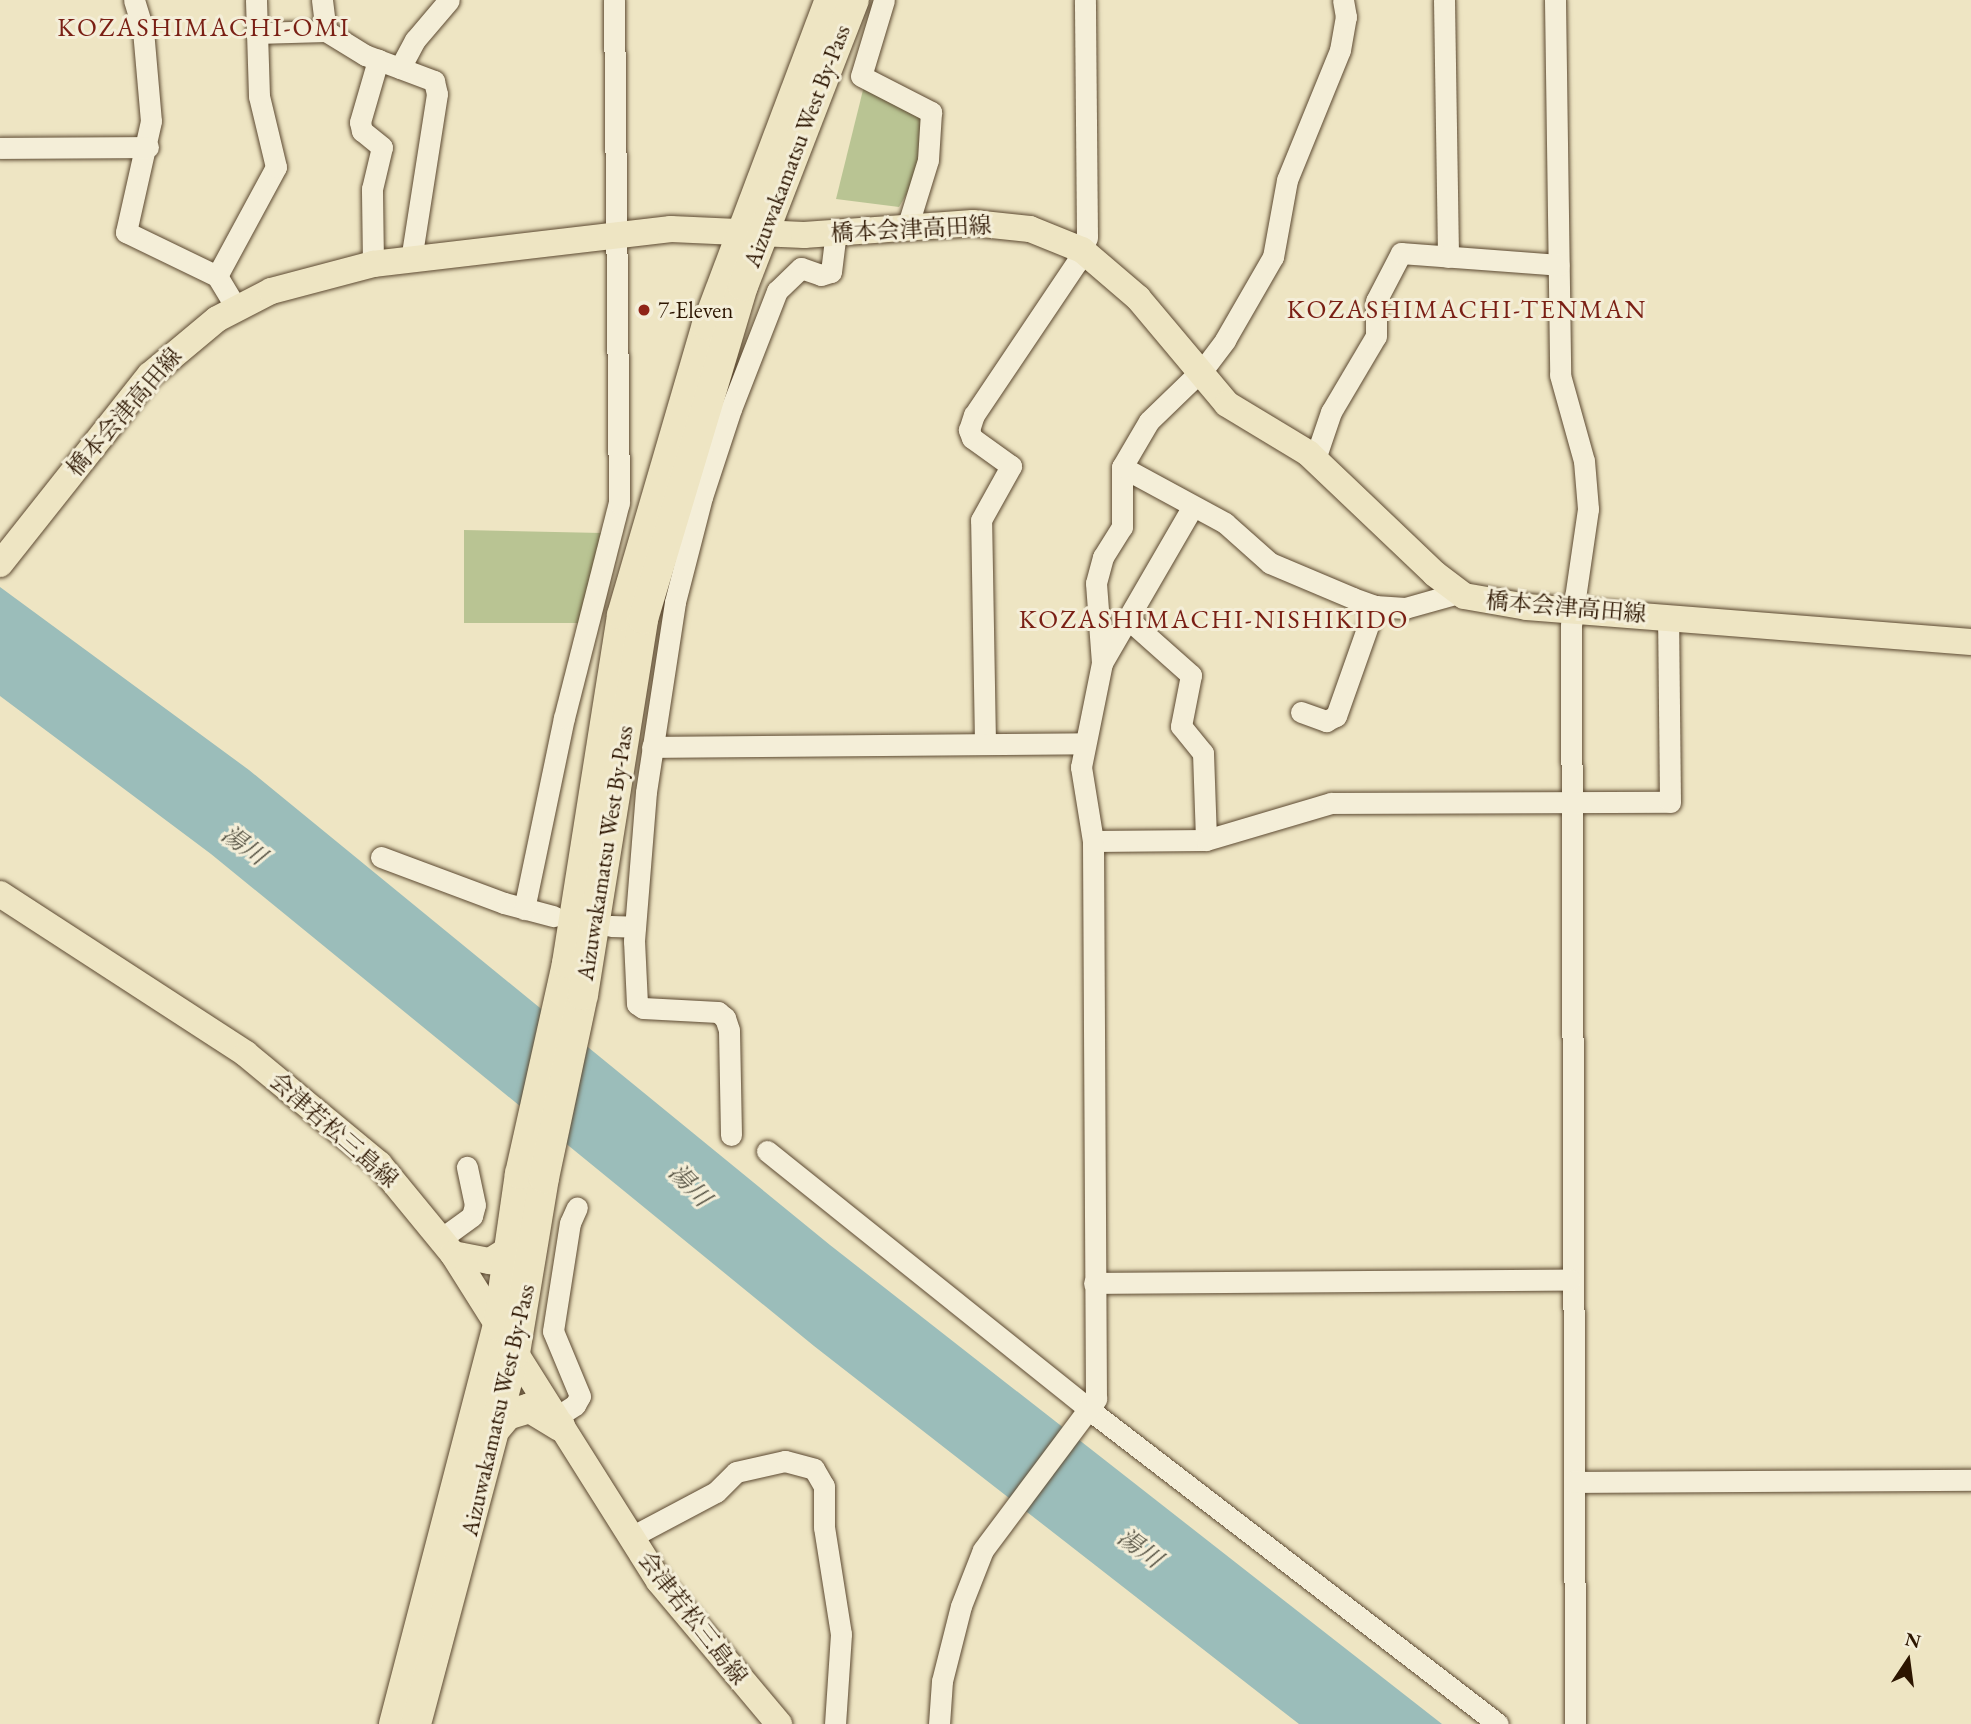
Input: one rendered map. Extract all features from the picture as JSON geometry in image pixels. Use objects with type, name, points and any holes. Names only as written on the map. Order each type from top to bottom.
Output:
[{"type":"highway","name":"Aizuwakamatsu West By-Pass","points":[[394,1724],[498,1326],[509,1249],[532,1176],[577,965],[643,619],[752,233],[830,0]]},
{"type":"highway","name":"Aizuwakamatsu West By-Pass","points":[[752,233],[854,0]]},
{"type":"highway","name":"Aizuwakamatsu West By-Pass","points":[[416,1724],[515,1353],[532,1176]]},
{"type":"highway","points":[[497,1427],[507,1415],[530,1408],[557,1422]]},
{"type":"main road","name":"橋本会津高田線","points":[[5,558],[150,375],[182,344],[236,308],[271,291],[373,264],[671,229],[835,233],[1007,225],[1055,236],[1083,250],[1138,298],[1199,373],[1238,412],[1315,459],[1458,593],[1504,604],[1971,642]]},
{"type":"main road","name":"会津若松三島線","points":[[0,894],[171,1003],[282,1082],[379,1164],[447,1246],[631,1537],[694,1625],[779,1724]]},
{"type":"main road","points":[[447,1246],[490,1261],[509,1249]]},
{"type":"street","points":[[134,0],[143,30],[148,147],[126,232],[217,276],[236,308]]},
{"type":"street","points":[[217,276],[276,167],[259,96],[257,0]]},
{"type":"street","points":[[322,0],[326,31]]},
{"type":"street","points":[[400,68],[415,40],[449,0]]},
{"type":"street","points":[[524,908],[564,718],[618,510],[618,235],[614,0]]},
{"type":"street","points":[[884,0],[861,76],[931,112],[928,160],[907,228]]},
{"type":"street","points":[[985,743],[981,520],[1010,466],[1000,454],[972,438],[969,430],[1083,250],[1087,197],[1085,0]]},
{"type":"street","points":[[939,1724],[942,1681],[951,1643],[983,1550],[1091,1411],[1099,1375],[1094,1283],[1093,841],[1080,767],[1102,663],[1096,583],[1103,557],[1122,527],[1122,467],[1149,421],[1199,373],[1253,299],[1273,257],[1287,180],[1340,50],[1343,0]]},
{"type":"street","points":[[1444,0],[1448,257]]},
{"type":"street","points":[[1555,0],[1560,375],[1587,484],[1588,509],[1574,608],[1571,804],[1570,1280],[1575,1724]]},
{"type":"street","points":[[256,33],[326,31],[346,46],[427,76],[437,88],[411,260]]},
{"type":"street","points":[[373,264],[372,189],[382,147],[362,131],[360,122],[378,60]]},
{"type":"street","points":[[0,148],[148,147]]},
{"type":"street","points":[[731,1135],[729,1030],[725,1018],[718,1012],[643,1008],[637,1004],[635,927],[652,747],[678,589],[731,409],[777,291],[801,268],[821,275],[831,272],[835,233]]},
{"type":"street","points":[[1315,459],[1331,412],[1376,336],[1376,301],[1395,259],[1401,253],[1559,265]]},
{"type":"street","points":[[1122,467],[1241,534],[1270,563],[1375,606],[1405,608],[1458,593]]},
{"type":"street","points":[[1102,663],[1192,508]]},
{"type":"street","points":[[1301,712],[1326,721],[1336,716],[1375,606]]},
{"type":"street","points":[[1093,841],[1206,840],[1331,803],[1670,802],[1668,616]]},
{"type":"street","points":[[1129,620],[1191,675],[1181,726],[1203,754],[1206,840]]},
{"type":"street","points":[[652,747],[1083,743]]},
{"type":"street","points":[[382,857],[552,916]]},
{"type":"street","points":[[611,926],[635,927]]},
{"type":"street","points":[[766,1151],[1091,1411],[1498,1724]]},
{"type":"street","points":[[447,1246],[472,1216],[475,1205],[467,1167]]},
{"type":"street","points":[[557,1422],[575,1405],[580,1396],[553,1331],[570,1223],[577,1207]]},
{"type":"street","points":[[1094,1283],[1570,1280]]},
{"type":"street","points":[[631,1537],[716,1492],[736,1472],[785,1461],[814,1469],[824,1486],[824,1527],[841,1634],[835,1724]]},
{"type":"street","points":[[1574,1482],[1971,1480]]},
{"type":"green space","points":[[864,86],[923,108],[923,166],[899,207],[836,199]]},
{"type":"green space","points":[[464,530],[602,533],[579,623],[464,623]]},
{"type":"water","name":"湯川","points":[[0,587],[249,770],[830,1245],[1442,1724],[1299,1724],[814,1346],[211,854],[0,696]]},
{"type":"place","name":"7-Eleven","points":[[644,310]]},
{"type":"district","name":"KOZASHIMACHI-OMI","points":[[204,28]]},
{"type":"district","name":"KOZASHIMACHI-TENMAN","points":[[1467,310]]},
{"type":"district","name":"KOZASHIMACHI-NISHIKIDO","points":[[1214,620]]}]
